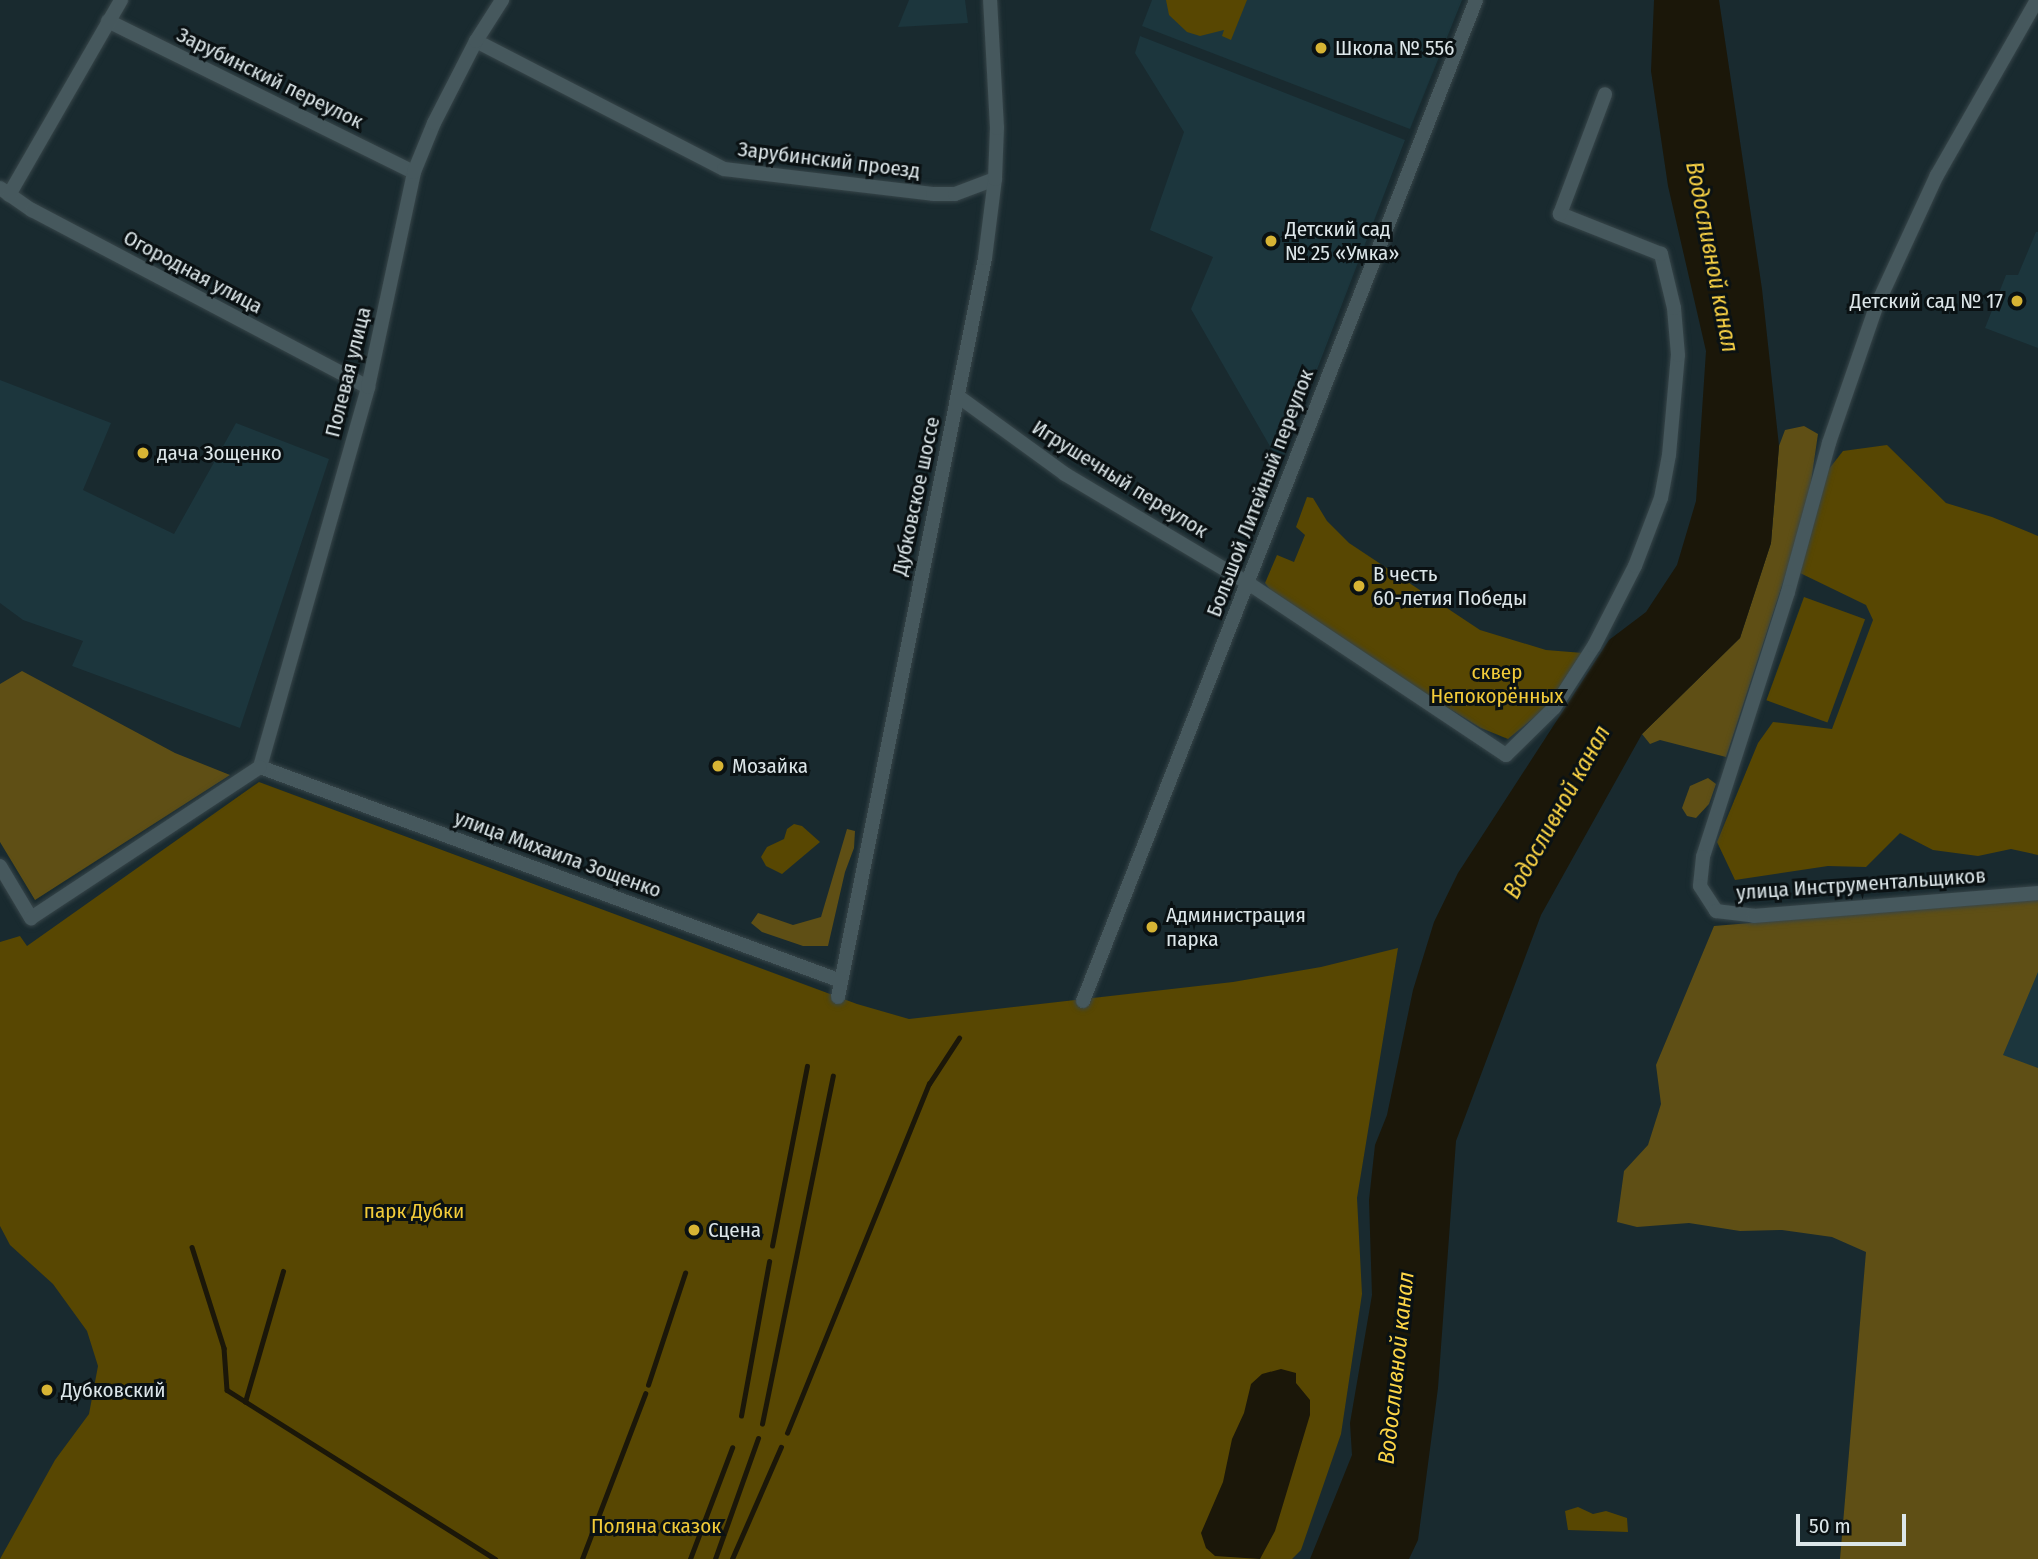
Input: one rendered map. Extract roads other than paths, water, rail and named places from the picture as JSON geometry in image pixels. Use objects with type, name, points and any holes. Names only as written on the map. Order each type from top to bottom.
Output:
[{"type":"street","points":[[4,192],[121,0]]},
{"type":"street","name":"Полевая улица","points":[[260,767],[369,387],[414,172],[434,122],[475,41],[502,0]]},
{"type":"street","name":"Дубковское шоссе","points":[[838,998],[985,258],[995,179],[996,75],[990,0]]},
{"type":"street","name":"Большой Литейный переулок","points":[[1083,1001],[1476,0]]},
{"type":"street","name":"улица Инструментальщиков","points":[[2037,0],[1937,175],[1876,307],[1829,443],[1788,593],[1707,844],[1700,886],[1716,911],[1754,916],[2038,893]]},
{"type":"street","name":"Зарубинский переулок","points":[[108,21],[414,172]]},
{"type":"street","name":"Зарубинский проезд","points":[[475,41],[724,169],[933,194],[955,194],[995,179]]},
{"type":"street","name":"Игрушечный переулок","points":[[959,397],[1065,474],[1248,583],[1506,755],[1554,708],[1594,646],[1635,566],[1661,498],[1670,455],[1678,355],[1674,308],[1661,254],[1560,214],[1605,94]]},
{"type":"street","name":"Огородная улица","points":[[4,192],[271,338],[369,387]]},
{"type":"street","points":[[0,866],[31,918],[260,767]]},
{"type":"street","name":"улица Михаила Зощенко","points":[[260,767],[841,981]]},
{"type":"water","name":"Водосливной канал","points":[[1654,0],[1719,0],[1762,289],[1779,446],[1771,543],[1740,638],[1642,734],[1541,915],[1456,1141],[1438,1388],[1418,1540],[1409,1559],[1310,1559],[1352,1455],[1350,1423],[1372,1295],[1369,1200],[1375,1145],[1387,1115],[1413,990],[1434,922],[1458,873],[1609,640],[1646,612],[1677,565],[1696,501],[1706,351],[1668,186],[1651,71]]},
{"type":"water","points":[[1281,1369],[1296,1373],[1296,1383],[1310,1400],[1310,1415],[1275,1531],[1260,1559],[1215,1556],[1206,1548],[1201,1533],[1223,1482],[1232,1439],[1244,1413],[1251,1384],[1262,1374]]},
{"type":"waterway","points":[[787,1433],[929,1084],[959,1038]]},
{"type":"waterway","points":[[772,1246],[807,1066]]},
{"type":"waterway","points":[[762,1424],[833,1076]]},
{"type":"waterway","points":[[192,1247],[224,1348],[227,1390],[495,1559]]},
{"type":"waterway","points":[[741,1416],[769,1262]]},
{"type":"waterway","points":[[245,1402],[283,1271]]},
{"type":"waterway","points":[[648,1385],[685,1273]]},
{"type":"waterway","points":[[582,1559],[645,1394]]},
{"type":"waterway","points":[[715,1559],[758,1438]]},
{"type":"waterway","points":[[732,1559],[781,1447]]},
{"type":"waterway","points":[[690,1559],[732,1448]]},
{"type":"place","name":"Школа № 556","points":[[1321,48]]},
{"type":"place","name":"Детский сад № 25 «Умка»","points":[[1271,241]]},
{"type":"place","name":"Детский сад № 17","points":[[2017,301]]},
{"type":"place","name":"дача Зощенко","points":[[143,453]]},
{"type":"place","name":"В честь 60-летия Победы","points":[[1359,586]]},
{"type":"place","name":"Мозайка","points":[[718,766]]},
{"type":"place","name":"Администрация парка","points":[[1152,927]]},
{"type":"place","name":"Сцена","points":[[694,1230]]},
{"type":"place","name":"Дубковский","points":[[47,1390]]},
{"type":"park label","name":"сквер Непокорённых","points":[[1497,684]]},
{"type":"park label","name":"парк Дубки","points":[[414,1211]]},
{"type":"park label","name":"Поляна сказок","points":[[656,1526]]}]
